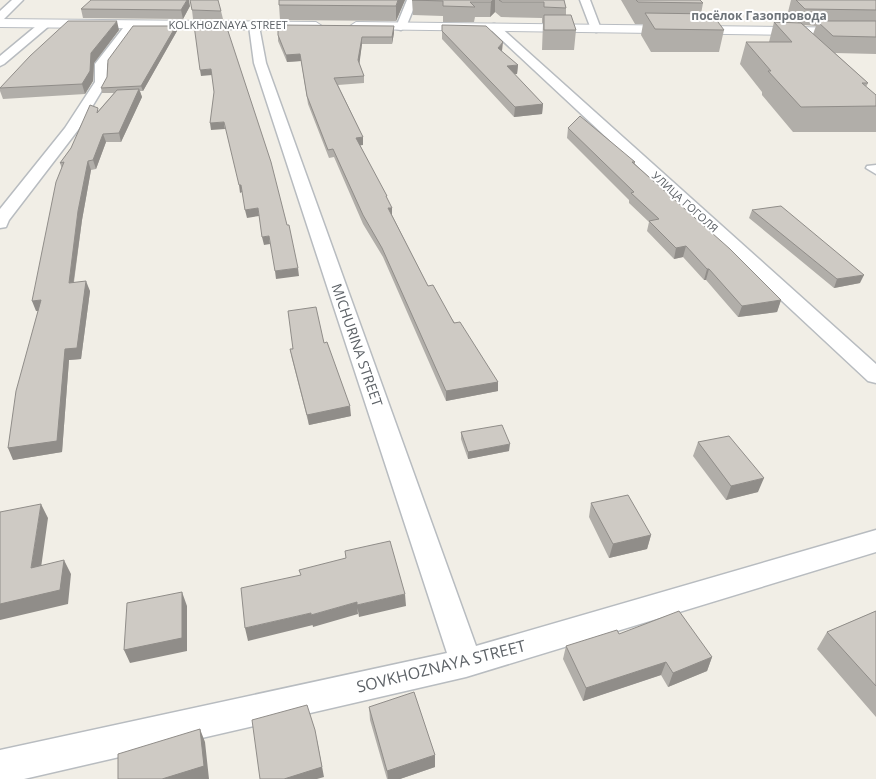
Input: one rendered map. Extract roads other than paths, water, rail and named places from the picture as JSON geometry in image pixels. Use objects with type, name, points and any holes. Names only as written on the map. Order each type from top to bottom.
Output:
[{"type":"main road","name":"KOLKHOZNAYA STREET","points":[[0,23],[876,32]]},
{"type":"street","points":[[0,17],[18,0]]},
{"type":"street","points":[[402,27],[412,0]]},
{"type":"street","points":[[585,0],[596,29]]},
{"type":"street","points":[[0,62],[45,24]]},
{"type":"street","points":[[3,214],[71,130],[101,82],[101,64],[131,25]]},
{"type":"street","name":"MICHURINA STREET","points":[[254,26],[260,64],[466,663]]},
{"type":"street","name":"УЛИЦА ГОГОЛЯ","points":[[494,28],[876,376]]},
{"type":"street","name":"SOVKHOZNAYA STREET","points":[[0,767],[466,663],[876,541]]},
{"type":"lane","points":[[876,167],[870,168],[876,172]]},
{"type":"district","name":"посёлок Газопровода","points":[[759,16]]}]
